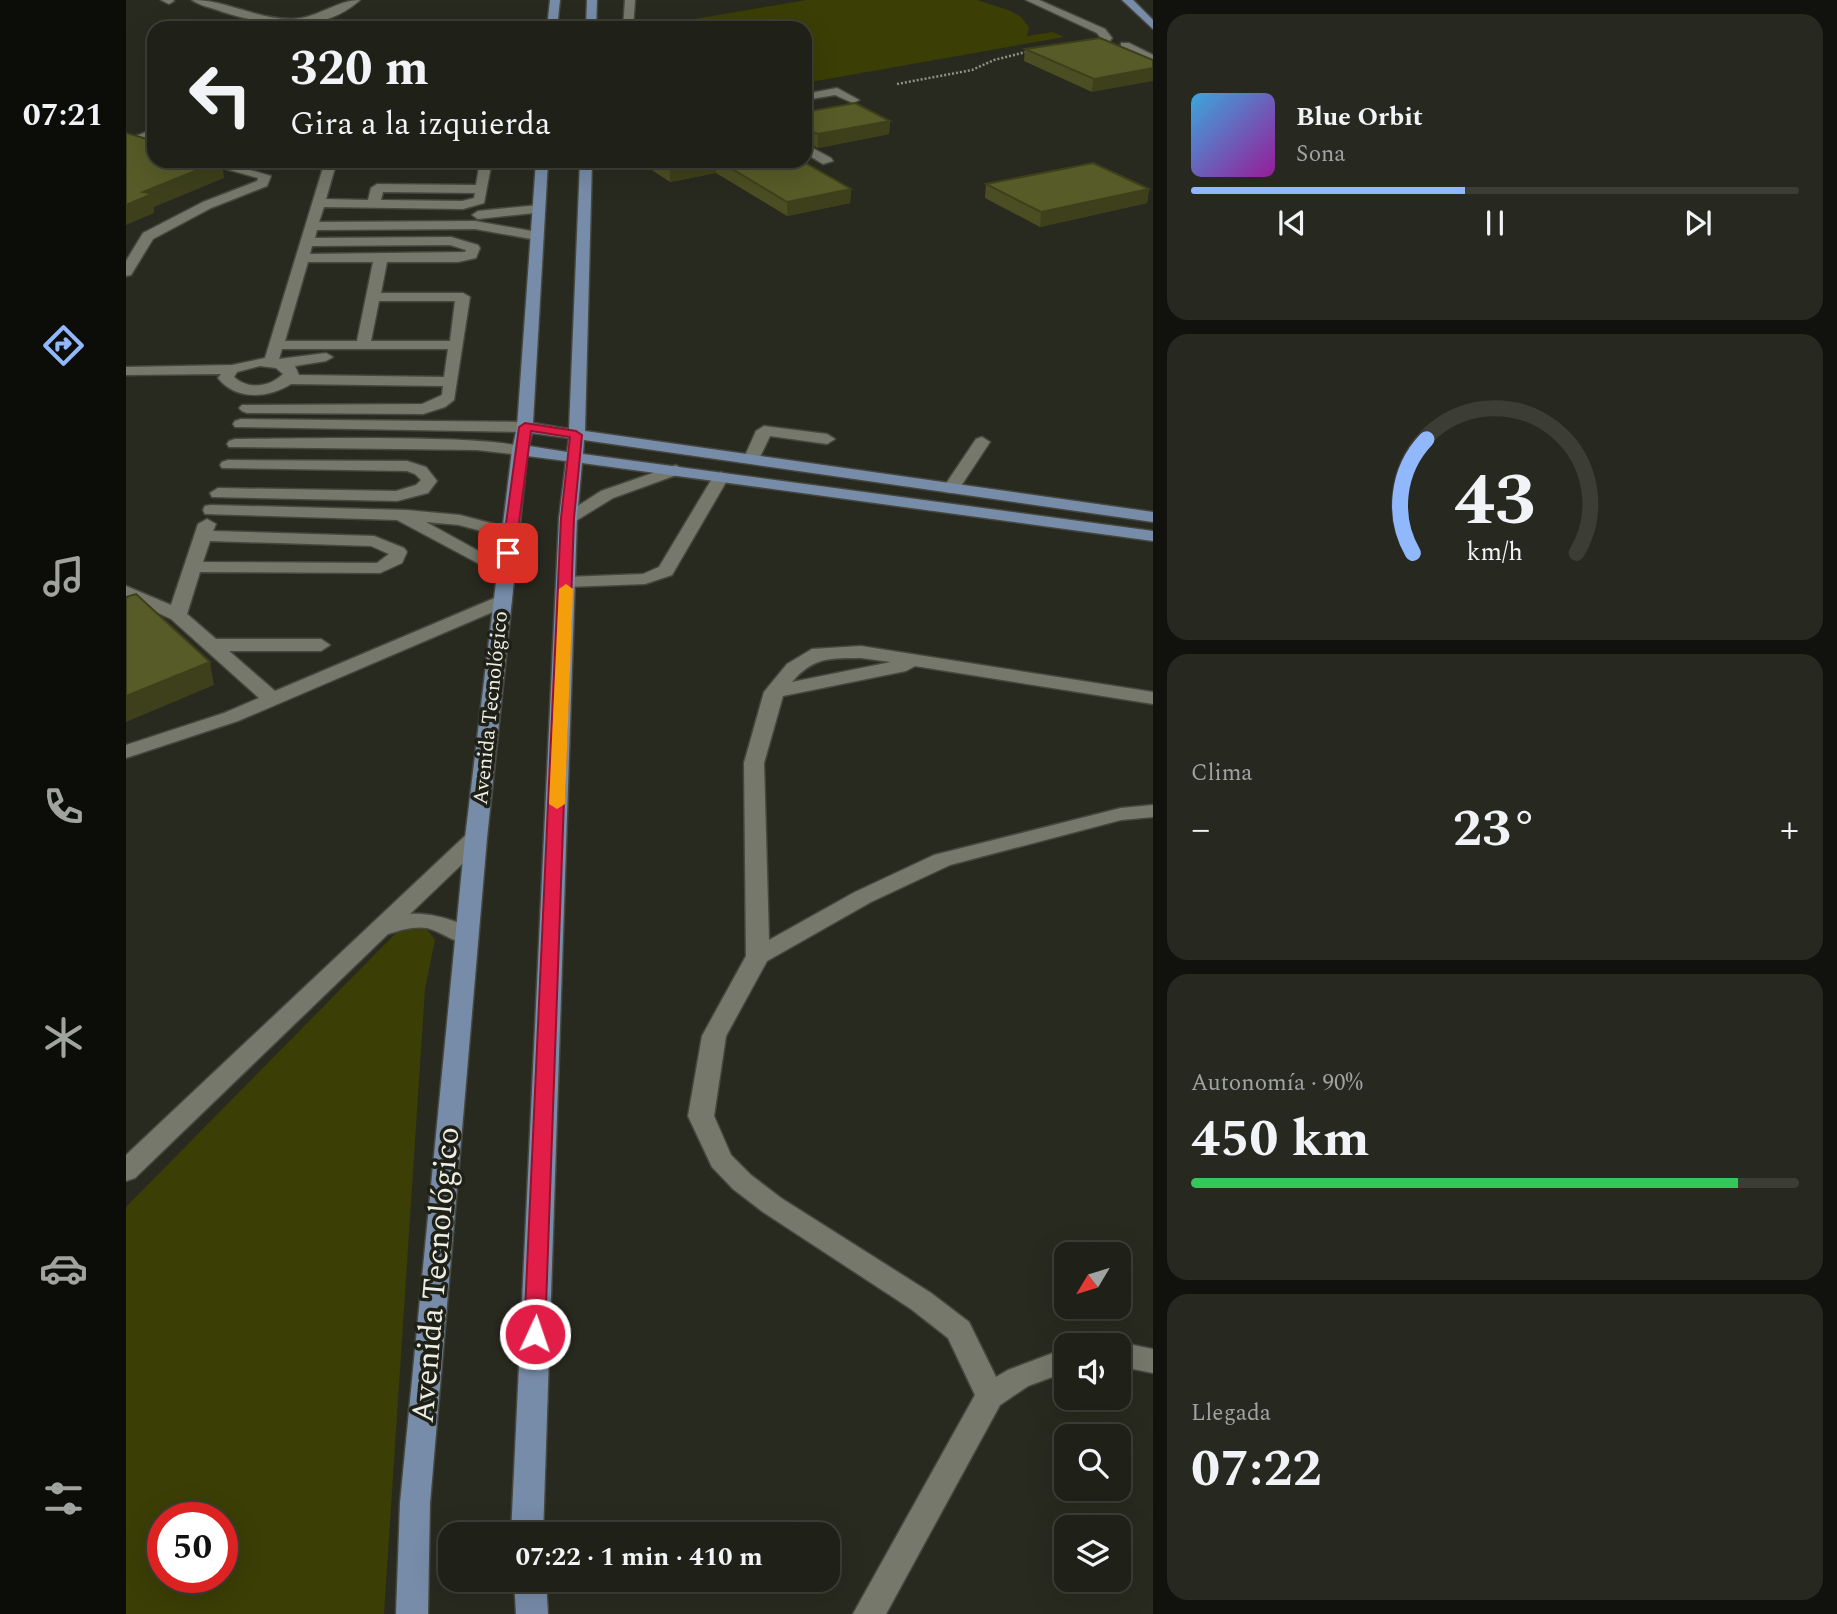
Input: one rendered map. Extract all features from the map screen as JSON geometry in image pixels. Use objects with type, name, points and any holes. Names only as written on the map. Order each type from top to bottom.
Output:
[{"type":"main road","points":[[553,21],[555,0]]},
{"type":"main road","points":[[591,21],[592,0]]},
{"type":"main road","points":[[1127,0],[1153,26]]},
{"type":"main road","name":"Avenida Tecnológico","points":[[412,1614],[415,1503],[476,838],[523,438],[542,168]]},
{"type":"main road","points":[[528,1522],[568,518],[574,445],[586,168]]},
{"type":"main road","points":[[523,438],[574,445],[751,458],[1153,517]]},
{"type":"main road","points":[[574,445],[676,470],[1153,536]]},
{"type":"main road","points":[[531,1592],[532,1614]]},
{"type":"street","points":[[197,0],[265,21]]},
{"type":"street","points":[[216,6],[238,0]]},
{"type":"street","points":[[302,21],[342,9],[355,0]]},
{"type":"street","points":[[628,21],[630,0]]},
{"type":"street","points":[[1031,0],[1101,31],[1107,38],[1102,44],[1062,51]]},
{"type":"street","points":[[1125,45],[1153,59]]},
{"type":"street","points":[[812,96],[837,91],[853,100],[812,108]]},
{"type":"street","points":[[126,145],[147,136]]},
{"type":"street","points":[[126,145],[147,144]]},
{"type":"street","points":[[812,152],[827,160]]},
{"type":"street","points":[[126,272],[148,236],[207,205],[262,183],[265,176],[232,168]]},
{"type":"street","points":[[275,363],[275,345],[329,168]]},
{"type":"street","points":[[314,215],[374,204],[463,205],[480,200],[485,168]]},
{"type":"street","points":[[314,215],[470,216],[539,209]]},
{"type":"street","points":[[314,215],[475,225],[537,236]]},
{"type":"street","points":[[301,258],[458,258],[471,255],[473,248],[451,241],[305,242]]},
{"type":"street","points":[[363,345],[382,258]]},
{"type":"street","points":[[244,416],[423,409],[440,404],[449,397],[463,297],[373,297]]},
{"type":"street","points":[[275,345],[363,345],[456,352]]},
{"type":"street","points":[[126,380],[229,374],[249,363],[275,363],[312,357],[456,352]]},
{"type":"street","points":[[275,363],[291,370],[289,379]]},
{"type":"street","points":[[126,371],[229,374]]},
{"type":"street","points":[[229,374],[235,386],[253,390],[274,387],[289,379],[451,382]]},
{"type":"street","points":[[177,615],[253,390]]},
{"type":"street","points":[[244,416],[424,426],[523,438]]},
{"type":"street","points":[[420,444],[424,426]]},
{"type":"street","points":[[751,458],[764,431],[827,439]]},
{"type":"street","points":[[235,444],[477,445],[523,438]]},
{"type":"street","points":[[951,488],[982,442]]},
{"type":"street","points":[[218,493],[397,496],[422,489],[429,481],[419,468],[407,466],[228,464]]},
{"type":"street","points":[[568,518],[594,499],[620,487],[676,470]]},
{"type":"street","points":[[566,582],[645,579],[666,571],[721,477]]},
{"type":"street","points":[[211,510],[400,514],[460,520],[511,534]]},
{"type":"street","points":[[400,514],[506,571]]},
{"type":"street","points":[[192,567],[380,568],[396,559],[398,552],[374,541],[203,536]]},
{"type":"street","points":[[126,591],[177,615],[272,699]]},
{"type":"street","points":[[126,752],[231,717],[503,601]]},
{"type":"street","points":[[212,645],[321,645]]},
{"type":"street","points":[[990,1396],[959,1330],[875,1270],[772,1205],[742,1182],[721,1160],[701,1116],[714,1036],[758,956],[754,763],[774,692],[794,668],[819,653],[861,652],[916,663],[1153,698]]},
{"type":"street","points":[[774,692],[916,663]]},
{"type":"street","points":[[758,956],[863,897],[942,860],[991,845],[1121,814],[1153,811]]},
{"type":"street","name":"Avenida Tecnológico","points":[[126,1171],[476,838]]},
{"type":"street","name":"Avenida Tecnológico","points":[[379,930],[407,920],[423,919],[435,921],[467,937]]},
{"type":"street","points":[[1131,1357],[1153,1362]]},
{"type":"street","points":[[869,1614],[990,1396],[1017,1377],[1054,1364]]},
{"type":"path","points":[[897,84],[972,70],[994,60],[1030,51]]},
{"type":"shaded area","points":[[807,0],[977,0],[1021,17],[1029,27],[1027,36],[1053,32],[1064,37],[812,82],[812,21],[687,21]]},
{"type":"shaded area","points":[[411,926],[426,928],[435,940],[425,989],[384,1614],[126,1614],[126,1207],[395,934]]},
{"type":"building","points":[[1100,38],[1153,60],[1153,68],[1094,79],[1025,49]]},
{"type":"building","points":[[855,103],[890,121],[818,134],[812,132],[812,111]]},
{"type":"building","points":[[126,133],[147,139],[147,168],[203,168],[143,192],[152,194],[126,205]]},
{"type":"building","points":[[1093,163],[1149,189],[1041,212],[986,184]]},
{"type":"building","points":[[812,167],[851,189],[787,202],[731,168]]},
{"type":"building","points":[[136,594],[210,662],[126,696],[126,597]]},
{"type":"slow traffic","points":[[557,804],[566,589]]},
{"type":"route","points":[[508,553],[525,427],[576,435],[568,518],[535,1334]]}]
